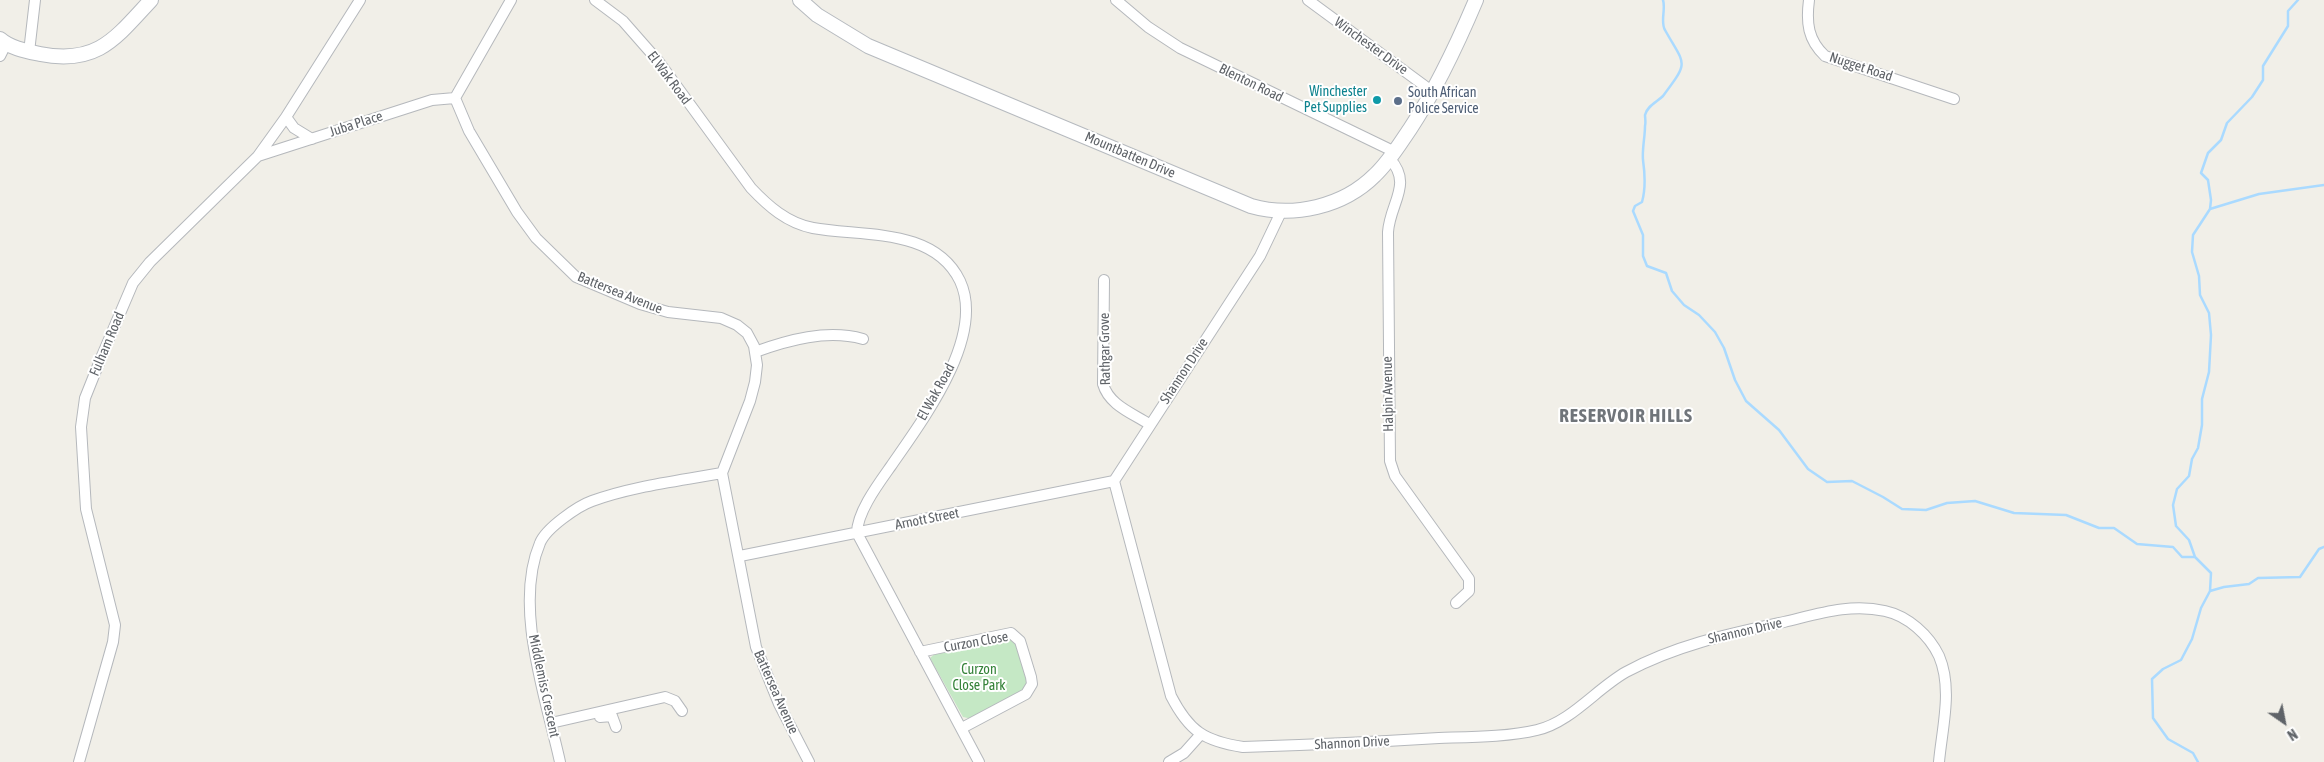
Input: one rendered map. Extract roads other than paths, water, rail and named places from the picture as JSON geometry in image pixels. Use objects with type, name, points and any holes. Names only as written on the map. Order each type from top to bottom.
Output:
[{"type":"main road","points":[[2,46],[54,57],[92,53],[121,32],[151,0]]},
{"type":"main road","name":"Mountbatten Drive","points":[[800,0],[817,15],[868,46],[1251,206],[1281,212],[1318,207],[1345,196],[1375,176],[1392,156],[1433,92],[1449,63],[1476,0]]},
{"type":"street","points":[[28,52],[35,0]]},
{"type":"street","name":"Fulham Road","points":[[79,762],[113,642],[115,625],[86,509],[80,427],[85,398],[133,283],[150,262],[258,156],[286,117],[360,0]]},
{"type":"street","points":[[455,98],[511,0]]},
{"type":"street","name":"El Wak Road","points":[[596,0],[623,21],[659,62],[723,151],[767,206],[788,220],[812,228],[872,233],[912,243],[937,254],[953,270],[960,282],[966,304],[964,332],[950,373],[909,439],[874,489],[857,525],[857,533]]},
{"type":"street","name":"Blenton Road","points":[[1116,0],[1148,27],[1180,48],[1392,156]]},
{"type":"street","name":"Winchester Drive","points":[[1308,0],[1433,92]]},
{"type":"street","name":"Nugget Road","points":[[1809,0],[1809,32],[1814,44],[1825,56],[1954,99]]},
{"type":"street","name":"Juba Place","points":[[258,156],[432,100],[455,98]]},
{"type":"street","name":"Battersea Avenue","points":[[455,98],[469,131],[517,212],[536,238],[576,277],[640,304],[668,312],[721,318],[737,325],[747,333],[755,352],[757,365],[750,401],[722,473],[759,656],[779,704],[809,762]]},
{"type":"street","points":[[286,117],[294,128],[312,139]]},
{"type":"street","name":"Halpin Avenue","points":[[1392,156],[1398,169],[1401,183],[1390,214],[1388,232],[1390,461],[1395,476],[1469,579],[1469,591],[1456,603]]},
{"type":"street","name":"Shannon Drive","points":[[1281,212],[1260,256],[1149,424],[1114,481],[1171,696],[1183,719],[1201,734],[1221,743],[1243,747],[1457,737],[1537,731],[1558,722],[1626,672],[1676,649],[1711,638],[1837,609],[1866,608],[1885,611],[1902,618],[1922,632],[1938,655],[1945,679],[1946,697],[1939,762]]},
{"type":"street","name":"Rathgar Grove","points":[[1104,280],[1103,384],[1106,394],[1112,401],[1149,424]]},
{"type":"street","points":[[755,352],[805,337],[845,336],[863,339]]},
{"type":"street","name":"Middlemiss Crescent","points":[[560,762],[533,646],[530,614],[531,587],[540,540],[575,509],[591,501],[722,473]]},
{"type":"street","name":"Arnott Street","points":[[740,556],[1114,481]]},
{"type":"street","points":[[857,533],[980,762]]},
{"type":"street","name":"Curzon Close","points":[[920,652],[1011,634],[1020,641],[1031,677],[1032,684],[1029,690],[1026,694],[962,728]]},
{"type":"street","points":[[552,725],[665,696],[675,701],[682,711]]},
{"type":"street","points":[[552,725],[608,715],[612,716],[616,727]]},
{"type":"street","points":[[1169,762],[1184,753],[1201,734]]},
{"type":"waterway","points":[[1663,0],[1664,27],[1682,63],[1678,76],[1663,96],[1652,104],[1645,115],[1644,192],[1642,202],[1635,206],[1633,211],[1643,235],[1643,256],[1647,266],[1666,273],[1672,291],[1684,305],[1699,315],[1715,332],[1724,348],[1735,380],[1746,401],[1779,430],[1808,469],[1827,482],[1852,481],[1902,509],[1926,510],[1947,503],[1975,501],[2014,513],[2066,515],[2099,528],[2114,528],[2137,544],[2173,547],[2182,557],[2195,557]]},
{"type":"waterway","points":[[2198,762],[2193,753],[2168,739],[2153,718],[2152,679],[2163,669],[2181,660],[2192,639],[2201,608],[2210,591],[2211,573],[2195,557],[2189,540],[2176,526],[2173,505],[2177,489],[2189,476],[2192,459],[2198,448],[2202,425],[2202,399],[2209,372],[2211,335],[2209,313],[2200,295],[2199,276],[2192,252],[2193,235],[2210,209],[2211,200],[2208,180],[2201,173],[2208,153],[2221,140],[2227,123],[2252,97],[2263,80],[2263,66],[2288,26],[2288,11],[2298,0]]},
{"type":"waterway","points":[[2210,209],[2259,194],[2324,185]]},
{"type":"waterway","points":[[2210,591],[2249,584],[2258,578],[2300,577],[2319,549],[2324,547]]},
{"type":"place","name":"Winchester Pet Supplies","points":[[1377,100]]},
{"type":"place","name":"South African Police Service","points":[[1398,101]]},
{"type":"district","name":"RESERVOIR HILLS","points":[[1626,416]]},
{"type":"park label","name":"Curzon Close Park","points":[[979,678]]}]
